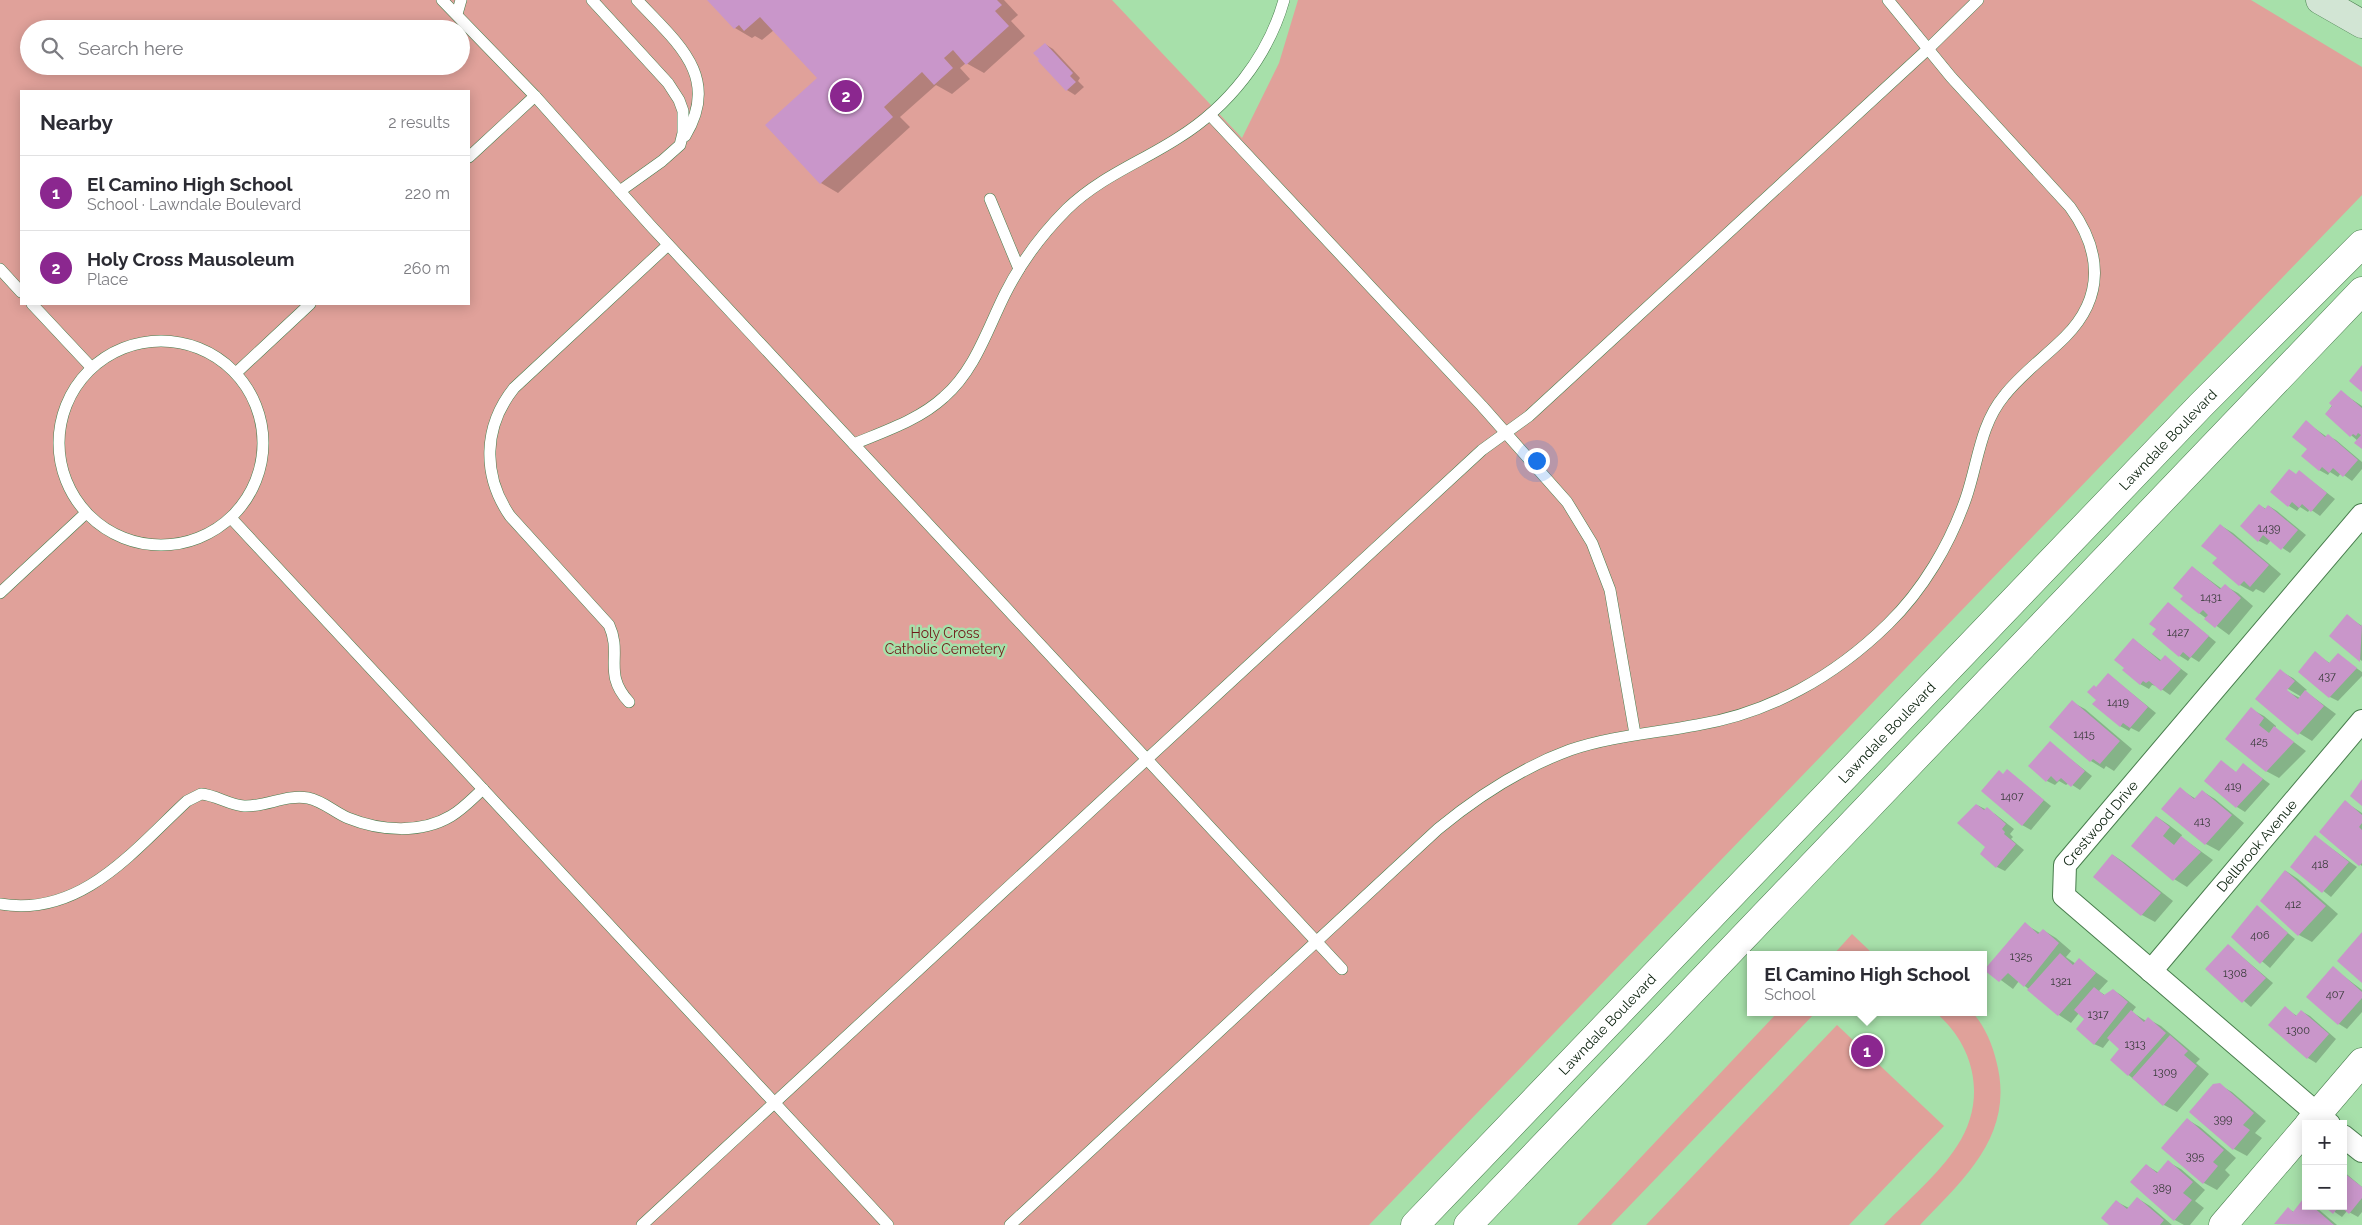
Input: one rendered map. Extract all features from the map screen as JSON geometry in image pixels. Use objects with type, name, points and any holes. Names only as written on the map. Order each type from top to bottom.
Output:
[{"type":"main road","points":[[2320,0],[2362,24]]},
{"type":"street","name":"Lawndale Boulevard","points":[[1415,1225],[2200,405],[2362,244]]},
{"type":"street","points":[[1468,1225],[2362,291]]},
{"type":"street","name":"Crestwood Drive","points":[[2313,1120],[2151,970],[2064,896],[2065,865],[2362,515]]},
{"type":"street","name":"Dellbrook Avenue","points":[[2151,970],[2362,721]]},
{"type":"street","points":[[2317,1120],[2362,1062]]},
{"type":"street","points":[[2223,1225],[2302,1137]]},
{"type":"street","points":[[2347,1139],[2362,1151]]},
{"type":"lane","points":[[442,0],[463,20]]},
{"type":"lane","points":[[457,14],[462,0]]},
{"type":"lane","points":[[592,0],[674,90],[683,110],[683,133],[680,144]]},
{"type":"lane","points":[[620,191],[662,161],[680,144],[695,115],[698,98],[698,83],[694,67],[679,45],[637,0]]},
{"type":"lane","points":[[854,444],[917,416],[945,397],[958,383],[978,353],[1019,269],[1051,226],[1091,189],[1115,173],[1179,138],[1210,116],[1238,86],[1259,57],[1284,0]]},
{"type":"lane","points":[[1010,1225],[1438,829],[1484,794],[1541,762],[1571,750],[1635,734],[1700,725],[1760,708],[1819,680],[1846,661],[1883,628],[1927,576],[1955,526],[1966,498],[1987,423],[1996,407],[2016,383],[2066,336],[2079,321],[2089,302],[2094,281],[2094,260],[2090,241],[2082,223],[2070,207],[1950,77],[1888,0]]},
{"type":"lane","points":[[642,1225],[1482,450],[1529,416],[1928,49],[1978,0]]},
{"type":"lane","points":[[470,28],[535,96],[668,245],[1342,969]]},
{"type":"lane","points":[[470,156],[535,96]]},
{"type":"lane","points":[[1210,116],[1506,433],[1567,502],[1596,551],[1610,590],[1635,734]]},
{"type":"lane","points":[[990,199],[1019,269]]},
{"type":"lane","points":[[629,702],[614,678],[615,640],[609,625],[519,526],[503,505],[491,473],[490,439],[499,412],[514,388],[668,245]]},
{"type":"lane","points":[[0,269],[20,291]]},
{"type":"lane","points":[[33,305],[91,368]]},
{"type":"lane","points":[[236,373],[309,305]]},
{"type":"lane","points":[[166,340],[198,347],[213,354],[236,373],[246,385],[258,409],[264,435],[263,454],[254,487],[244,504],[231,518],[218,528],[196,538],[172,544],[154,545],[119,536],[100,525],[86,513],[67,483],[61,464],[58,444],[64,408],[79,380],[91,368],[119,349],[150,341],[166,340]]},
{"type":"lane","points":[[0,593],[86,513]]},
{"type":"lane","points":[[231,518],[888,1225]]},
{"type":"lane","points":[[0,904],[36,906],[84,891],[112,870],[188,800],[201,794],[235,805],[245,806],[257,806],[294,797],[306,798],[317,801],[359,822],[372,826],[401,828],[440,821],[459,810],[483,789]]},
{"type":"green space","name":"Holy Cross Catholic Cemetery","points":[[0,0],[1112,0],[1242,138],[1279,63],[1298,0],[2251,0],[2362,67],[2362,195],[1369,1225],[0,1225]]},
{"type":"green space","points":[[1852,934],[1870,951],[1837,951]]},
{"type":"green space","points":[[1774,1016],[1812,1016],[1611,1225],[1577,1225]]},
{"type":"green space","points":[[1939,1016],[1975,1016],[1984,1028],[1990,1041],[1996,1060],[2000,1086],[1999,1110],[1993,1132],[1983,1152],[1970,1171],[1920,1225],[1884,1225],[1932,1177],[1950,1156],[1966,1129],[1972,1111],[1973,1075],[1968,1057],[1960,1041]]},
{"type":"green space","points":[[1837,1025],[1944,1126],[1849,1225],[1646,1225]]},
{"type":"building","points":[[707,0],[997,0],[1002,5],[995,11],[1009,26],[966,65],[953,50],[944,58],[953,68],[934,85],[922,72],[884,107],[893,117],[820,184],[765,125],[817,78],[760,17],[744,31],[739,25],[734,29]]},
{"type":"building","points":[[1045,43],[1073,73],[1070,76],[1076,82],[1066,91],[1033,53]]},
{"type":"building","points":[[2362,365],[2362,392],[2349,381]]},
{"type":"building","points":[[2341,390],[2362,408],[2362,449],[2354,443],[2361,435],[2358,433],[2356,436],[2353,434],[2350,437],[2325,414],[2332,406],[2329,403]]},
{"type":"building","points":[[2306,420],[2325,437],[2328,434],[2358,460],[2343,477],[2333,468],[2329,473],[2322,467],[2319,471],[2301,456],[2307,449],[2292,437]]},
{"type":"building","points":[[2289,469],[2296,474],[2299,470],[2327,493],[2311,512],[2302,504],[2299,508],[2292,502],[2288,507],[2270,492]]},
{"type":"building","points":[[2259,504],[2265,509],[2268,505],[2298,530],[2281,550],[2263,535],[2258,542],[2240,526]]},
{"type":"building","points":[[2220,524],[2269,565],[2250,587],[2244,581],[2239,586],[2212,563],[2217,558],[2201,546]]},
{"type":"building","points":[[2192,566],[2220,589],[2225,584],[2241,598],[2215,628],[2204,619],[2208,615],[2203,610],[2199,614],[2180,599],[2183,596],[2173,588]]},
{"type":"building","points":[[2168,602],[2209,636],[2190,658],[2183,652],[2179,657],[2152,634],[2156,629],[2149,624]]},
{"type":"building","points":[[2347,614],[2361,626],[2362,624],[2360,662],[2329,636]]},
{"type":"building","points":[[2133,638],[2160,661],[2165,655],[2181,669],[2161,691],[2149,681],[2146,683],[2143,681],[2140,685],[2122,670],[2124,668],[2114,660]]},
{"type":"building","points":[[2315,651],[2329,663],[2338,653],[2357,668],[2329,698],[2298,672]]},
{"type":"building","points":[[2280,669],[2295,681],[2287,690],[2298,699],[2305,690],[2324,706],[2298,735],[2255,699]]},
{"type":"building","points":[[2108,673],[2148,707],[2130,728],[2123,723],[2120,727],[2092,704],[2096,700],[2087,692],[2094,685],[2096,687]]},
{"type":"building","points":[[2072,700],[2120,741],[2100,764],[2093,759],[2090,762],[2049,727]]},
{"type":"building","points":[[2251,707],[2264,718],[2259,725],[2269,733],[2274,726],[2294,742],[2266,772],[2225,739]]},
{"type":"building","points":[[2050,741],[2085,771],[2071,787],[2061,778],[2057,782],[2051,776],[2046,782],[2028,766]]},
{"type":"building","points":[[2221,760],[2236,772],[2243,763],[2263,779],[2236,808],[2204,781]]},
{"type":"building","points":[[2007,769],[2044,800],[2022,826],[1981,791],[1999,770],[2003,774]]},
{"type":"building","points":[[2362,779],[2362,806],[2350,796]]},
{"type":"building","points":[[2180,787],[2194,799],[2202,790],[2232,815],[2205,845],[2161,809]]},
{"type":"building","points":[[2345,800],[2362,815],[2362,823],[2359,827],[2362,830],[2362,863],[2359,866],[2319,832]]},
{"type":"building","points":[[1976,804],[1984,810],[1987,807],[2006,824],[2002,829],[2005,832],[2004,834],[2016,844],[1996,868],[1980,854],[1985,847],[1957,823]]},
{"type":"building","points":[[2156,816],[2170,827],[2163,836],[2174,845],[2181,836],[2201,852],[2173,881],[2131,846]]},
{"type":"building","points":[[2315,835],[2349,862],[2322,893],[2290,867]]},
{"type":"building","points":[[2112,854],[2161,893],[2141,916],[2093,877]]},
{"type":"building","points":[[2285,870],[2326,906],[2298,936],[2260,901]]},
{"type":"building","points":[[2257,905],[2288,933],[2260,964],[2231,937]]},
{"type":"building","points":[[2025,922],[2038,934],[2043,929],[2059,943],[2024,987],[2008,973],[1999,982],[1987,972],[1987,966]]},
{"type":"building","points":[[2362,932],[2362,983],[2337,961]]},
{"type":"building","points":[[2228,944],[2266,978],[2242,1003],[2205,969]]},
{"type":"building","points":[[2060,953],[2073,965],[2079,958],[2096,973],[2058,1016],[2027,990]]},
{"type":"building","points":[[2333,966],[2362,992],[2362,998],[2338,1025],[2306,997]]},
{"type":"building","points":[[2094,987],[2104,995],[2113,989],[2128,1002],[2094,1045],[2076,1029],[2084,1019],[2074,1010]]},
{"type":"building","points":[[2285,1006],[2296,1016],[2301,1010],[2329,1034],[2307,1059],[2268,1025]]},
{"type":"building","points":[[2131,1010],[2144,1022],[2148,1017],[2166,1033],[2128,1076],[2110,1060],[2119,1049],[2107,1038]]},
{"type":"building","points":[[2170,1035],[2188,1051],[2184,1055],[2197,1066],[2163,1106],[2132,1078]]},
{"type":"building","points":[[2220,1083],[2254,1113],[2243,1125],[2250,1130],[2233,1150],[2189,1112],[2213,1084]]},
{"type":"building","points":[[2187,1118],[2224,1150],[2213,1162],[2218,1166],[2203,1184],[2161,1148]]},
{"type":"building","points":[[2168,1160],[2193,1182],[2183,1193],[2192,1200],[2174,1221],[2130,1182],[2146,1164],[2157,1173]]},
{"type":"building","points":[[2347,1175],[2362,1187],[2362,1198],[2349,1214],[2344,1210],[2347,1210]]},
{"type":"building","points":[[2137,1197],[2164,1220],[2160,1225],[2109,1225],[2101,1218],[2116,1200],[2127,1209]]},
{"type":"building","points":[[2302,1200],[2302,1210],[2317,1210],[2334,1225],[2274,1224],[2288,1207],[2293,1212]]},
{"type":"place","name":"Holy Cross Mausoleum","points":[[846,96]]},
{"type":"place","name":"El Camino High School","points":[[1867,1051]]}]
